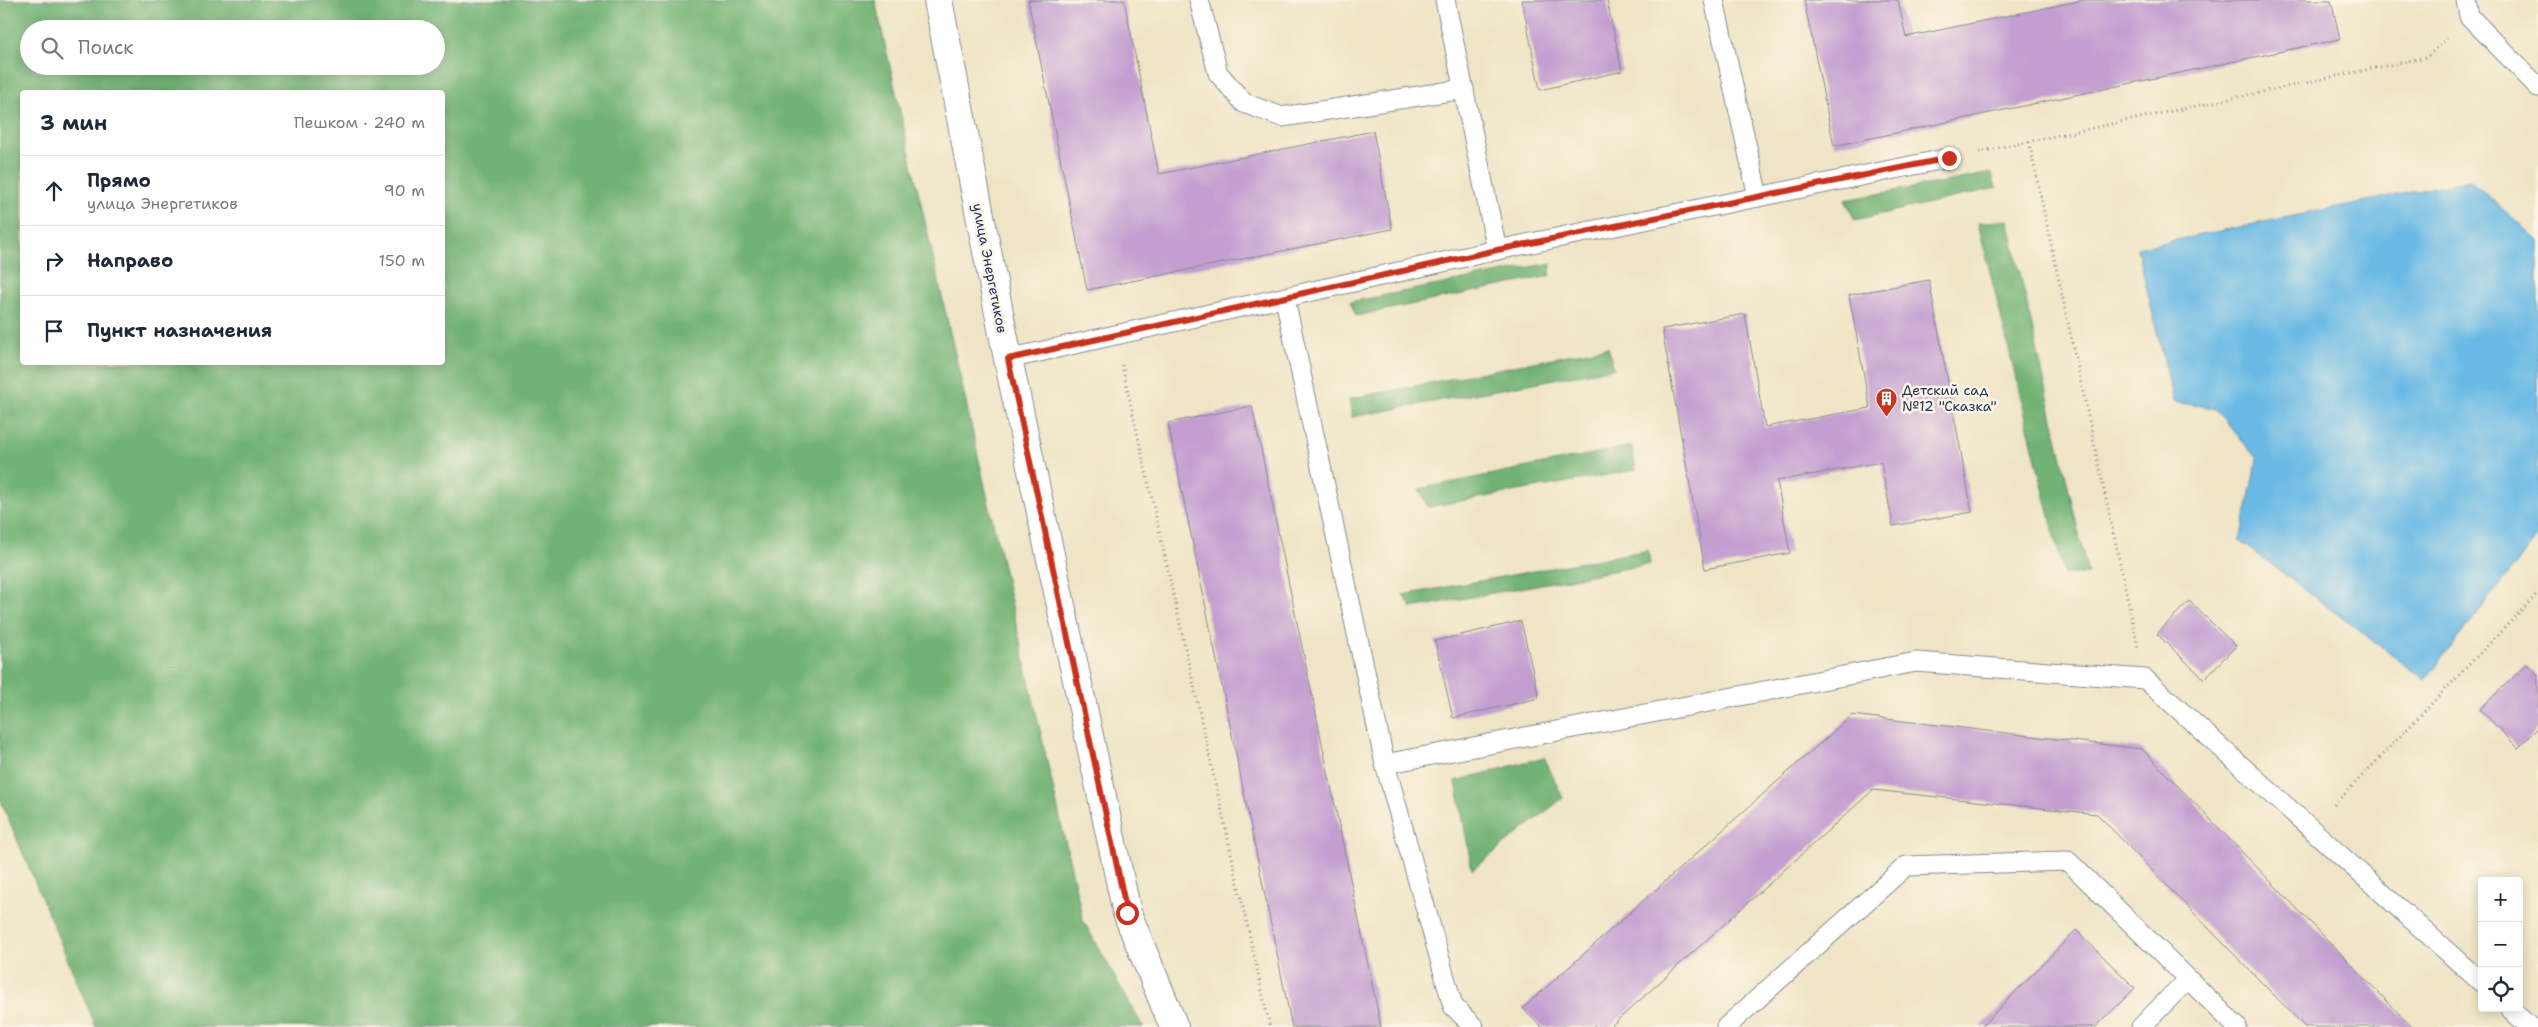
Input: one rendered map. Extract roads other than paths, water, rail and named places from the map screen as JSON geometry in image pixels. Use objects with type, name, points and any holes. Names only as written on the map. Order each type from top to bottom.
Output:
[{"type":"street","name":"улица Энергетиков","points":[[938,0],[1008,359],[1127,913],[1174,1027]]},
{"type":"lane","points":[[1199,0],[1218,73],[1244,103],[1282,117],[1464,89]]},
{"type":"lane","points":[[1445,0],[1497,250]]},
{"type":"lane","points":[[1714,0],[1758,197]]},
{"type":"lane","points":[[2468,8],[2538,87]]},
{"type":"lane","points":[[1008,359],[1285,299],[1497,250],[1949,158]]},
{"type":"lane","points":[[1285,299],[1385,764],[1453,1006],[1474,1027]]},
{"type":"lane","points":[[1385,764],[1916,662],[2145,679],[2478,979]]},
{"type":"lane","points":[[1726,1027],[1906,866],[2068,861],[2237,1027]]},
{"type":"lane","points":[[2141,1027],[2188,979]]},
{"type":"lane","points":[[2513,1012],[2530,1027]]},
{"type":"water","points":[[2470,180],[2538,240],[2538,536],[2425,680],[2240,541],[2257,459],[2215,408],[2174,402],[2137,248]]},
{"type":"place","name":"Детский сад №12 \"Сказка\"","points":[[1886,417]]}]
